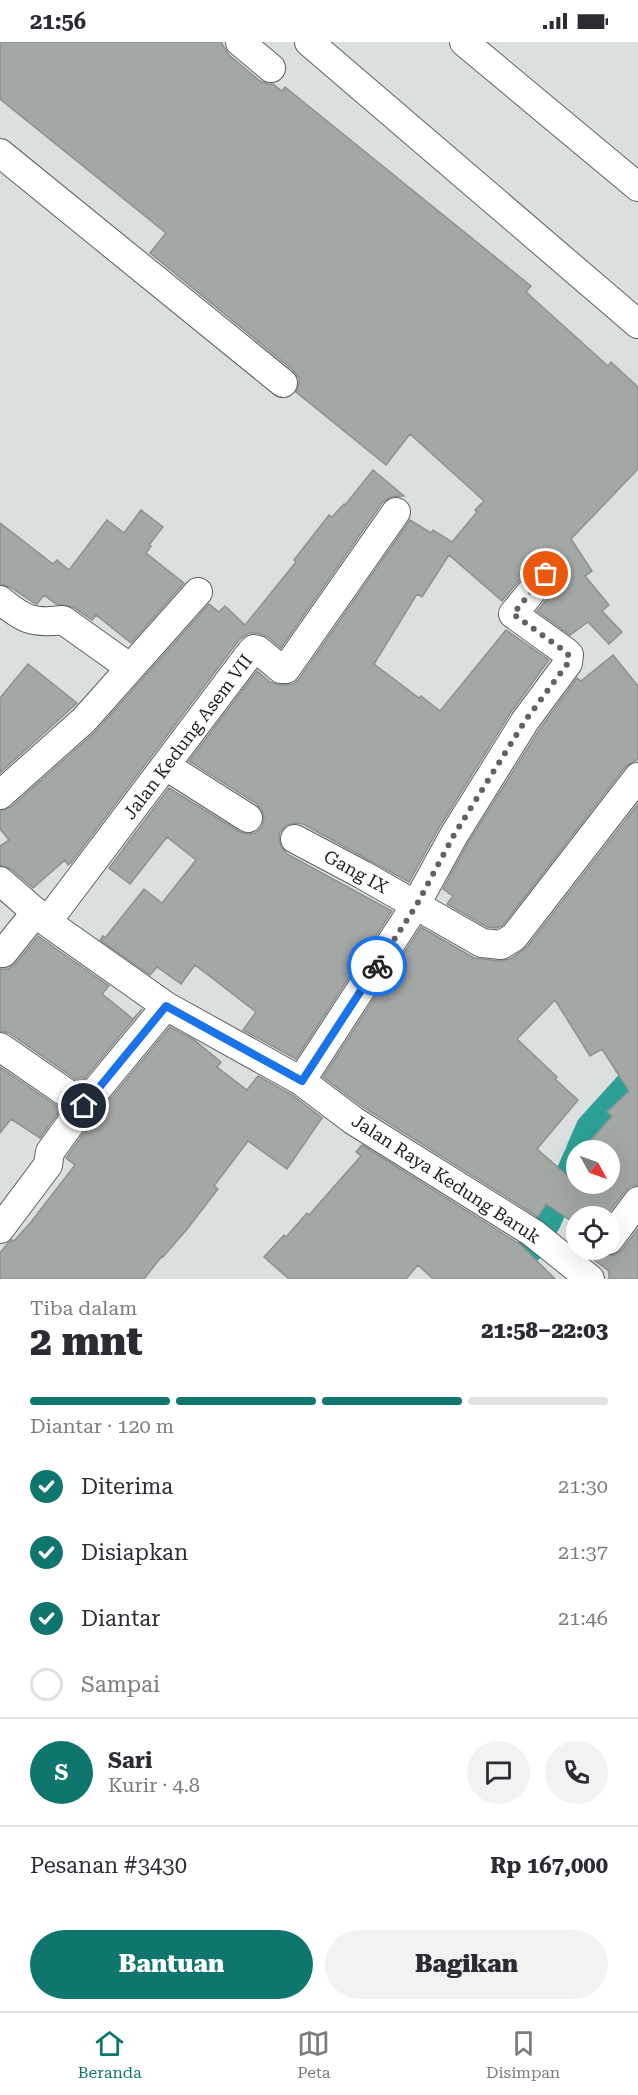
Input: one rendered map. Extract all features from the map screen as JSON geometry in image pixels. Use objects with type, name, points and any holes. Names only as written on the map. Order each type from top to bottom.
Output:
[{"type":"street","points":[[240,42],[272,68]]},
{"type":"street","points":[[309,42],[638,324]]},
{"type":"street","points":[[464,42],[638,187]]},
{"type":"street","points":[[0,153],[283,384]]},
{"type":"street","name":"Jalan Kedung Asem VII","points":[[3,953],[42,917],[166,766],[254,650],[258,650],[281,669],[286,669],[396,512]]},
{"type":"street","points":[[302,1081],[416,906],[454,835],[525,721],[568,663],[569,656],[566,652],[513,614],[546,574]]},
{"type":"street","points":[[0,795],[84,720],[198,592]]},
{"type":"street","points":[[0,600],[18,616],[42,622],[63,620],[129,667]]},
{"type":"street","points":[[166,766],[248,818]]},
{"type":"street","name":"Gang IX","points":[[295,839],[482,943],[501,945],[514,937],[638,777]]},
{"type":"street","name":"Jalan Raya Kedung Baruk","points":[[0,881],[42,917],[166,1006],[302,1081],[354,1121],[537,1236],[583,1277]]},
{"type":"street","points":[[0,1229],[48,1165],[50,1152],[84,1106],[166,1006]]},
{"type":"street","points":[[0,1047],[84,1106]]},
{"type":"street","points":[[620,1225],[638,1201]]},
{"type":"street","points":[[583,1277],[595,1260]]},
{"type":"building","points":[[0,42],[221,42],[229,55],[260,81],[273,84],[282,91],[285,87],[531,286],[526,292],[608,366],[611,362],[638,387],[638,469],[571,539],[592,571],[585,576],[609,605],[602,611],[622,632],[609,644],[588,622],[570,635],[537,611],[559,585],[562,577],[561,568],[556,561],[541,558],[534,563],[502,601],[449,555],[422,597],[417,594],[374,664],[440,711],[506,630],[549,660],[511,712],[440,826],[409,882],[303,824],[287,825],[280,832],[281,847],[287,854],[392,911],[296,1059],[243,1030],[256,1012],[195,965],[181,984],[157,967],[150,975],[100,940],[103,936],[105,938],[144,889],[162,903],[196,860],[167,837],[130,884],[109,868],[169,788],[240,832],[255,833],[262,827],[264,818],[257,804],[189,761],[257,671],[270,682],[280,685],[293,684],[299,679],[410,520],[431,533],[433,530],[452,542],[484,501],[410,434],[386,465],[296,392],[299,378],[293,370],[150,253],[166,233],[0,99]]},
{"type":"building","points":[[373,470],[404,496],[390,497],[382,503],[281,648],[268,637],[258,633],[249,633],[239,640],[71,863],[68,865],[65,860],[33,888],[11,869],[0,865],[0,846],[9,840],[0,829],[0,811],[11,807],[95,732],[209,604],[219,612],[225,606],[245,625],[296,562],[294,560],[329,515],[332,517],[345,505]]},
{"type":"building","points":[[141,510],[163,527],[149,545],[151,546],[146,553],[184,583],[131,643],[96,615],[92,620],[73,607],[56,604],[44,595],[37,604],[10,587],[0,584],[0,523],[53,564],[57,560],[69,570],[107,520],[124,533]]},
{"type":"building","points":[[613,655],[638,686],[638,759],[625,767],[503,925],[497,928],[487,927],[447,904],[453,896],[443,889],[468,843],[539,730],[577,678],[581,681]]},
{"type":"building","points":[[28,664],[77,703],[0,773],[0,698]]},
{"type":"building","points":[[638,804],[638,1185],[631,1186],[625,1191],[614,1206],[566,1206],[566,1217],[546,1204],[538,1217],[363,1107],[323,1077],[421,927],[474,958],[499,961],[510,959],[527,947]],"holes":[[[555,1000],[590,1056],[602,1049],[629,1091],[607,1112],[612,1116],[591,1140],[620,1140],[620,1194],[566,1194],[566,1174],[537,1149],[578,1100],[517,1039]]]},
{"type":"building","points":[[38,936],[109,986],[102,994],[133,1019],[142,1009],[81,1083],[9,1033],[0,1031],[0,969],[8,969],[15,964]]},
{"type":"building","points":[[170,1027],[194,1040],[221,1062],[217,1067],[247,1090],[258,1076],[292,1095],[322,1118],[287,1169],[248,1141],[214,1186],[218,1189],[144,1279],[0,1279],[0,1253],[31,1222],[75,1165],[66,1158],[97,1115]]},
{"type":"building","points":[[0,1067],[61,1109],[40,1138],[11,1119],[0,1133]]},
{"type":"building","points":[[362,1145],[521,1245],[555,1279],[433,1279],[418,1265],[406,1279],[289,1279],[264,1257],[307,1213],[309,1215],[361,1156],[356,1152]]},
{"type":"building","points":[[638,1229],[638,1279],[609,1279],[609,1271],[594,1260],[620,1260],[622,1250]]},
{"type":"waterway","points":[[583,1140],[589,1127],[638,1073]]},
{"type":"waterway","points":[[487,1279],[530,1250],[548,1222],[566,1180]]},
{"type":"way so far","points":[[377,966],[416,906],[454,835],[525,721],[567,666],[569,656],[566,652],[513,614],[546,574]]},
{"type":"route","points":[[84,1106],[166,1006],[302,1081],[377,966]]}]
